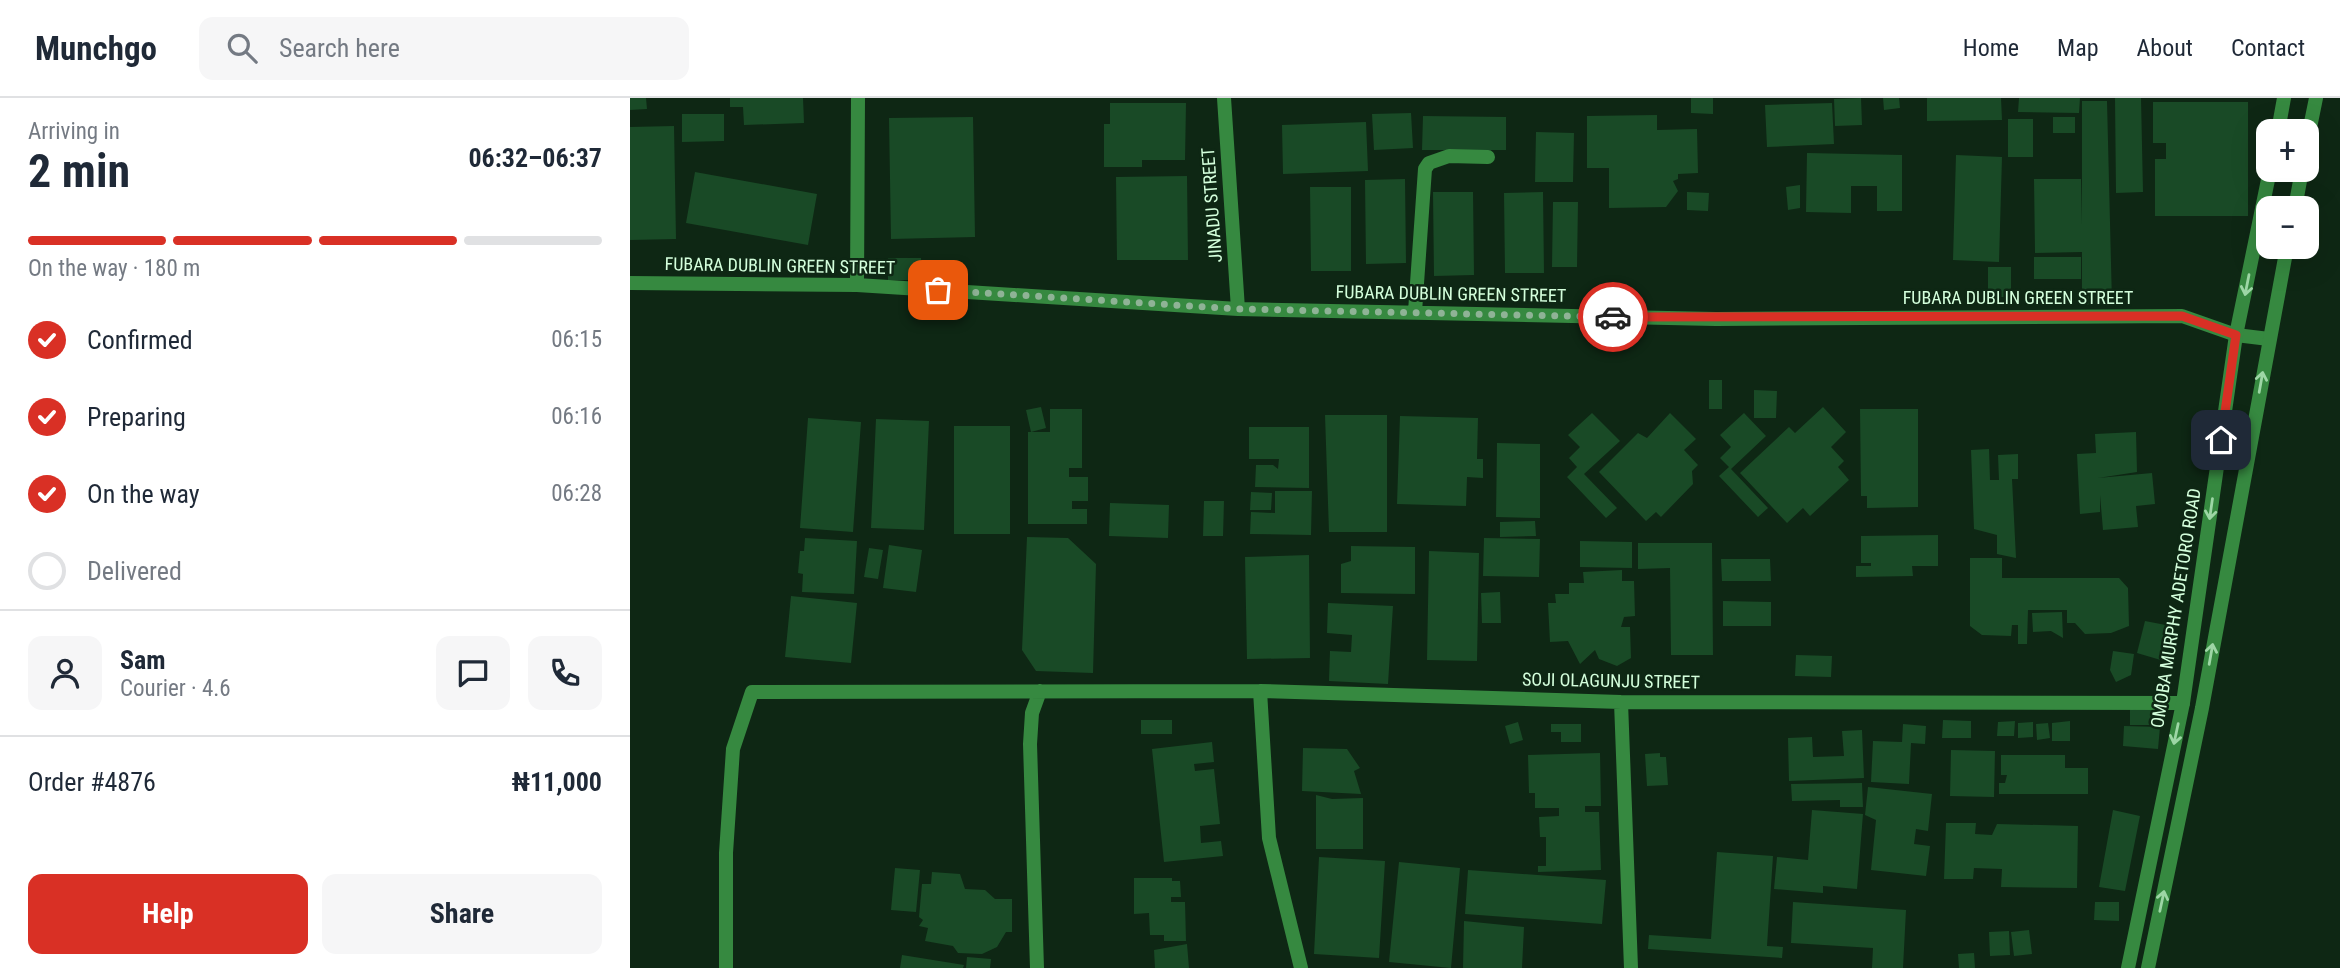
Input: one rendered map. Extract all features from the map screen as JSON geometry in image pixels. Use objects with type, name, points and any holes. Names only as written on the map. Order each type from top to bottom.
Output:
[{"type":"street","points":[[857,285],[858,98]]},
{"type":"street","name":"JINADU STREET","points":[[1224,98],[1238,309]]},
{"type":"street","points":[[2280,119],[2284,98]]},
{"type":"street","points":[[2312,119],[2316,98]]},
{"type":"street","points":[[1415,312],[1425,169],[1429,163],[1449,156],[1488,157]]},
{"type":"street","name":"OMOBA MURPHY ADETORO ROAD","points":[[2128,968],[2183,703],[2236,335],[2268,182]]},
{"type":"street","points":[[2148,968],[2202,708],[2285,259]]},
{"type":"street","name":"FUBARA DUBLIN GREEN STREET","points":[[630,284],[857,285],[1238,309],[1716,319],[2182,316],[2236,335],[2269,339]]},
{"type":"street","points":[[1037,968],[1030,744],[1032,713],[1040,691]]},
{"type":"street","points":[[1260,691],[1269,838],[1301,968]]},
{"type":"street","name":"SOJI OLAGUNJU STREET","points":[[726,968],[726,853],[733,750],[752,692],[1260,691],[1620,702],[2183,703]]},
{"type":"street","points":[[1620,702],[1631,968]]},
{"type":"building","points":[[630,98],[646,98],[647,109],[630,110]]},
{"type":"building","points":[[730,98],[803,98],[804,123],[744,125],[743,107],[730,107]]},
{"type":"building","points":[[1691,98],[1713,98],[1713,114],[1691,113]]},
{"type":"building","points":[[1861,98],[1862,125],[1835,126],[1834,99]]},
{"type":"building","points":[[1883,98],[1899,98],[1900,108],[1884,110]]},
{"type":"building","points":[[1927,98],[2001,98],[2002,120],[1927,121]]},
{"type":"building","points":[[2019,98],[2080,98],[2079,113],[2018,112]]},
{"type":"building","points":[[2115,98],[2141,98],[2143,192],[2116,193]]},
{"type":"building","points":[[2082,101],[2107,101],[2112,303],[2082,305],[2082,252],[2035,253],[2034,179],[2081,179],[2082,225]]},
{"type":"building","points":[[2153,102],[2248,102],[2248,216],[2155,216],[2155,159],[2166,159],[2166,143],[2153,143]]},
{"type":"building","points":[[1110,103],[1186,103],[1185,160],[1142,160],[1142,167],[1104,167],[1104,124],[1110,124]]},
{"type":"building","points":[[1832,103],[1834,144],[1767,147],[1765,105]]},
{"type":"building","points":[[1411,113],[1413,148],[1374,150],[1372,114]]},
{"type":"building","points":[[682,114],[724,114],[724,141],[682,142]]},
{"type":"building","points":[[1657,115],[1657,130],[1697,129],[1698,173],[1678,174],[1678,179],[1673,181],[1678,191],[1666,207],[1609,208],[1609,168],[1587,168],[1587,116]]},
{"type":"building","points":[[1423,116],[1506,117],[1506,150],[1422,150]]},
{"type":"building","points":[[973,117],[975,237],[891,239],[889,118]]},
{"type":"building","points":[[2053,117],[2075,117],[2075,133],[2053,133]]},
{"type":"building","points":[[2008,119],[2033,119],[2033,157],[2008,157]]},
{"type":"building","points":[[1366,122],[1368,171],[1283,174],[1282,125]]},
{"type":"building","points":[[674,126],[676,239],[630,240],[630,127]]},
{"type":"building","points":[[1536,132],[1574,133],[1573,182],[1535,182]]},
{"type":"building","points":[[1807,153],[1902,155],[1902,211],[1877,211],[1877,186],[1851,186],[1851,213],[1806,212]]},
{"type":"building","points":[[1956,155],[2002,157],[1999,262],[1953,260]]},
{"type":"building","points":[[695,172],[817,194],[808,245],[686,223]]},
{"type":"building","points":[[1187,176],[1188,260],[1117,260],[1116,177]]},
{"type":"building","points":[[1405,179],[1406,263],[1366,264],[1365,180]]},
{"type":"building","points":[[1800,185],[1800,208],[1788,210],[1786,187]]},
{"type":"building","points":[[1310,187],[1351,187],[1351,271],[1311,271]]},
{"type":"building","points":[[1433,192],[1473,192],[1474,275],[1434,276]]},
{"type":"building","points":[[1543,192],[1544,273],[1505,273],[1504,193]]},
{"type":"building","points":[[1687,192],[1709,193],[1708,211],[1687,210]]},
{"type":"building","points":[[1553,202],[1578,202],[1577,267],[1552,267]]},
{"type":"building","points":[[2034,257],[2081,257],[2081,279],[2034,279]]},
{"type":"building","points":[[888,258],[921,258],[921,280],[888,280]]},
{"type":"building","points":[[1988,267],[2011,267],[2011,297],[1988,297]]},
{"type":"building","points":[[1709,380],[1722,380],[1722,409],[1709,409]]},
{"type":"building","points":[[1754,390],[1777,391],[1776,418],[1754,418]]},
{"type":"building","points":[[1041,407],[1046,428],[1031,432],[1026,410]]},
{"type":"building","points":[[1823,407],[1846,432],[1831,447],[1844,461],[1838,467],[1849,480],[1810,516],[1803,508],[1787,523],[1740,473],[1789,427],[1795,433]]},
{"type":"building","points":[[1050,409],[1082,409],[1082,468],[1069,468],[1069,477],[1088,477],[1088,501],[1072,501],[1072,509],[1087,509],[1087,524],[1028,524],[1028,432],[1050,432]]},
{"type":"building","points":[[1860,409],[1918,409],[1918,507],[1867,508],[1867,496],[1861,496]]},
{"type":"building","points":[[1592,413],[1620,441],[1584,474],[1617,508],[1606,518],[1567,477],[1577,467],[1569,458],[1580,447],[1568,435]]},
{"type":"building","points":[[1670,413],[1696,439],[1684,450],[1698,465],[1692,471],[1693,484],[1661,517],[1656,512],[1646,521],[1599,472],[1638,433],[1647,438]]},
{"type":"building","points":[[1744,413],[1766,436],[1731,469],[1768,508],[1758,517],[1719,476],[1729,467],[1720,458],[1731,447],[1720,435]]},
{"type":"building","points":[[1325,415],[1387,415],[1387,532],[1329,532]]},
{"type":"building","points":[[1400,416],[1478,418],[1477,459],[1483,459],[1483,478],[1467,477],[1466,506],[1397,504]]},
{"type":"building","points":[[808,418],[861,422],[853,532],[800,528]]},
{"type":"building","points":[[876,419],[929,421],[924,530],[871,528]]},
{"type":"building","points":[[954,426],[1010,426],[1010,534],[954,534]]},
{"type":"building","points":[[1249,427],[1309,427],[1309,488],[1255,487],[1256,465],[1273,465],[1278,469],[1279,459],[1249,459]]},
{"type":"building","points":[[2136,432],[2137,472],[2098,478],[2152,473],[2155,504],[2136,506],[2138,527],[2103,530],[2100,495],[2100,512],[2080,514],[2077,454],[2096,453],[2095,434]]},
{"type":"building","points":[[1497,443],[1540,444],[1540,518],[1496,517]]},
{"type":"building","points":[[1989,449],[1990,480],[1999,480],[1998,455],[2018,454],[2018,479],[2012,479],[2016,558],[1997,554],[1997,535],[1974,529],[1971,450]]},
{"type":"building","points":[[1275,491],[1312,491],[1311,535],[1250,534],[1251,512],[1275,513]]},
{"type":"building","points":[[1251,492],[1272,493],[1271,510],[1250,510]]},
{"type":"building","points":[[1204,501],[1224,501],[1223,536],[1203,536]]},
{"type":"building","points":[[1110,503],[1169,505],[1168,538],[1109,536]]},
{"type":"building","points":[[1535,521],[1536,536],[1500,537],[1500,522]]},
{"type":"building","points":[[1938,535],[1938,566],[1912,566],[1913,576],[1856,577],[1856,566],[1871,566],[1871,563],[1861,563],[1861,536]]},
{"type":"building","points":[[1027,537],[1068,538],[1096,564],[1093,673],[1036,671],[1022,650]]},
{"type":"building","points":[[805,538],[857,541],[854,594],[802,592],[803,574],[798,573],[800,551],[804,551]]},
{"type":"building","points":[[1484,538],[1540,539],[1539,577],[1483,576]]},
{"type":"building","points":[[1580,541],[1632,542],[1632,568],[1580,567]]},
{"type":"building","points":[[1638,543],[1712,543],[1713,655],[1671,655],[1670,568],[1638,569]]},
{"type":"building","points":[[889,545],[922,550],[916,592],[883,588]]},
{"type":"building","points":[[1351,546],[1415,547],[1415,594],[1341,593],[1341,564],[1351,561]]},
{"type":"building","points":[[869,548],[883,550],[878,579],[864,577]]},
{"type":"building","points":[[1429,551],[1479,553],[1477,661],[1427,660]]},
{"type":"building","points":[[1309,555],[1310,658],[1247,659],[1245,557]]},
{"type":"building","points":[[1970,558],[2002,558],[2002,578],[2119,578],[2128,588],[2129,626],[2111,633],[2085,634],[2075,623],[2067,623],[2067,610],[2028,610],[2027,644],[2018,644],[2018,625],[2012,625],[2011,636],[1982,635],[1970,626]]},
{"type":"building","points":[[1721,559],[1770,559],[1771,581],[1722,581]]},
{"type":"building","points":[[1622,570],[1622,581],[1634,581],[1635,616],[1624,617],[1621,627],[1630,627],[1631,658],[1617,666],[1599,659],[1595,650],[1580,664],[1568,641],[1550,642],[1548,603],[1556,603],[1555,594],[1569,594],[1569,583],[1584,583],[1583,572]]},
{"type":"building","points":[[1500,592],[1501,623],[1482,623],[1481,593]]},
{"type":"building","points":[[791,596],[857,603],[851,663],[785,657]]},
{"type":"building","points":[[1723,601],[1771,602],[1771,626],[1723,626]]},
{"type":"building","points":[[1328,603],[1393,606],[1388,684],[1329,681],[1330,651],[1351,652],[1352,635],[1327,633]]},
{"type":"building","points":[[2062,612],[2063,638],[2051,631],[2033,632],[2032,613]]},
{"type":"building","points":[[2145,621],[2171,626],[2164,661],[2137,653]]},
{"type":"building","points":[[2113,651],[2134,654],[2131,675],[2116,682],[2110,670]]},
{"type":"building","points":[[1796,655],[1832,656],[1831,677],[1795,676]]},
{"type":"building","points":[[2130,708],[2152,708],[2154,725],[2130,725]]},
{"type":"building","points":[[1141,720],[1172,720],[1172,734],[1141,734]]},
{"type":"building","points":[[1943,720],[1971,721],[1971,738],[1942,738]]},
{"type":"building","points":[[2015,721],[2014,736],[1997,736],[1998,722]]},
{"type":"building","points":[[2070,721],[2070,741],[2052,741],[2052,723]]},
{"type":"building","points":[[1518,722],[1523,740],[1510,744],[1505,726]]},
{"type":"building","points":[[2033,722],[2033,737],[2018,738],[2018,723]]},
{"type":"building","points":[[2048,723],[2050,738],[2037,740],[2036,724]]},
{"type":"building","points":[[1551,724],[1581,724],[1581,742],[1561,742],[1561,732],[1551,732]]},
{"type":"building","points":[[1903,724],[1926,726],[1925,744],[1911,743],[1909,784],[1871,782],[1873,741],[1902,742]]},
{"type":"building","points":[[2124,726],[2160,727],[2158,749],[2123,746]]},
{"type":"building","points":[[1862,730],[1864,778],[1789,781],[1788,738],[1812,737],[1813,757],[1844,756],[1842,731]]},
{"type":"building","points":[[1212,742],[1214,762],[1194,764],[1195,771],[1214,769],[1220,824],[1200,826],[1201,843],[1221,841],[1223,856],[1164,862],[1152,749]]},
{"type":"building","points":[[1303,748],[1347,749],[1360,768],[1354,771],[1361,794],[1302,791]]},
{"type":"building","points":[[1951,750],[1995,751],[1994,797],[1950,796]]},
{"type":"building","points":[[1600,753],[1601,806],[1585,806],[1585,812],[1599,812],[1601,870],[1538,872],[1538,866],[1546,866],[1546,837],[1540,837],[1539,817],[1559,816],[1559,808],[1535,808],[1535,793],[1529,793],[1528,755]]},
{"type":"building","points":[[1660,753],[1660,757],[1666,757],[1668,785],[1647,786],[1645,754]]},
{"type":"building","points":[[2001,755],[2065,755],[2065,768],[2088,768],[2088,794],[1999,794],[1999,783],[2005,783],[2007,775],[2001,775]]},
{"type":"building","points":[[1862,783],[1863,807],[1840,807],[1840,800],[1792,801],[1791,784]]},
{"type":"building","points":[[1868,787],[1932,794],[1928,831],[1916,829],[1914,844],[1930,846],[1926,876],[1871,870],[1876,820],[1865,815]]},
{"type":"building","points":[[1316,795],[1332,799],[1363,798],[1363,849],[1316,849]]},
{"type":"building","points":[[1812,810],[1863,814],[1857,889],[1823,886],[1823,893],[1774,889],[1777,857],[1808,860]]},
{"type":"building","points":[[2113,810],[2140,816],[2125,891],[2099,887]]},
{"type":"building","points":[[1946,823],[1976,823],[1975,834],[1992,835],[1997,824],[2078,826],[2077,888],[2001,887],[2002,869],[1974,868],[1973,879],[1944,879]]},
{"type":"building","points":[[1717,852],[1773,856],[1767,946],[1783,947],[1782,958],[1648,949],[1649,935],[1711,939]]},
{"type":"building","points":[[1319,857],[1385,861],[1379,958],[1314,954]]},
{"type":"building","points":[[1399,862],[1460,868],[1451,968],[1389,962]]},
{"type":"building","points":[[895,868],[920,870],[916,912],[891,910]]},
{"type":"building","points":[[1468,870],[1606,880],[1602,924],[1465,914]]},
{"type":"building","points":[[932,872],[960,874],[965,889],[985,890],[995,899],[1012,899],[1012,932],[1006,932],[997,947],[982,954],[958,953],[953,946],[925,941],[928,928],[919,926],[923,920],[919,917],[922,884],[931,884]]},
{"type":"building","points":[[1134,878],[1172,878],[1172,881],[1180,881],[1181,897],[1171,897],[1171,902],[1185,902],[1186,941],[1164,941],[1164,935],[1150,935],[1149,913],[1134,914]]},
{"type":"building","points":[[1793,902],[1906,910],[1903,968],[1872,968],[1873,948],[1791,943]]},
{"type":"building","points":[[2095,902],[2119,902],[2119,921],[2094,920]]},
{"type":"building","points":[[1464,921],[1524,927],[1522,968],[1463,968]]},
{"type":"building","points":[[2029,930],[2032,954],[2014,956],[2011,932]]},
{"type":"building","points":[[2009,931],[2010,955],[1990,956],[1989,932]]},
{"type":"building","points":[[1187,944],[1189,968],[1155,968],[1154,950]]},
{"type":"building","points":[[1974,953],[1975,968],[1959,968],[1958,954]]},
{"type":"building","points":[[902,955],[964,965],[963,968],[900,968]]},
{"type":"building","points":[[967,957],[991,959],[990,968],[966,968]]},
{"type":"way so far","points":[[938,290],[1238,309],[1613,317]]},
{"type":"route","points":[[1613,317],[1716,319],[2182,316],[2236,335],[2221,440]]}]
